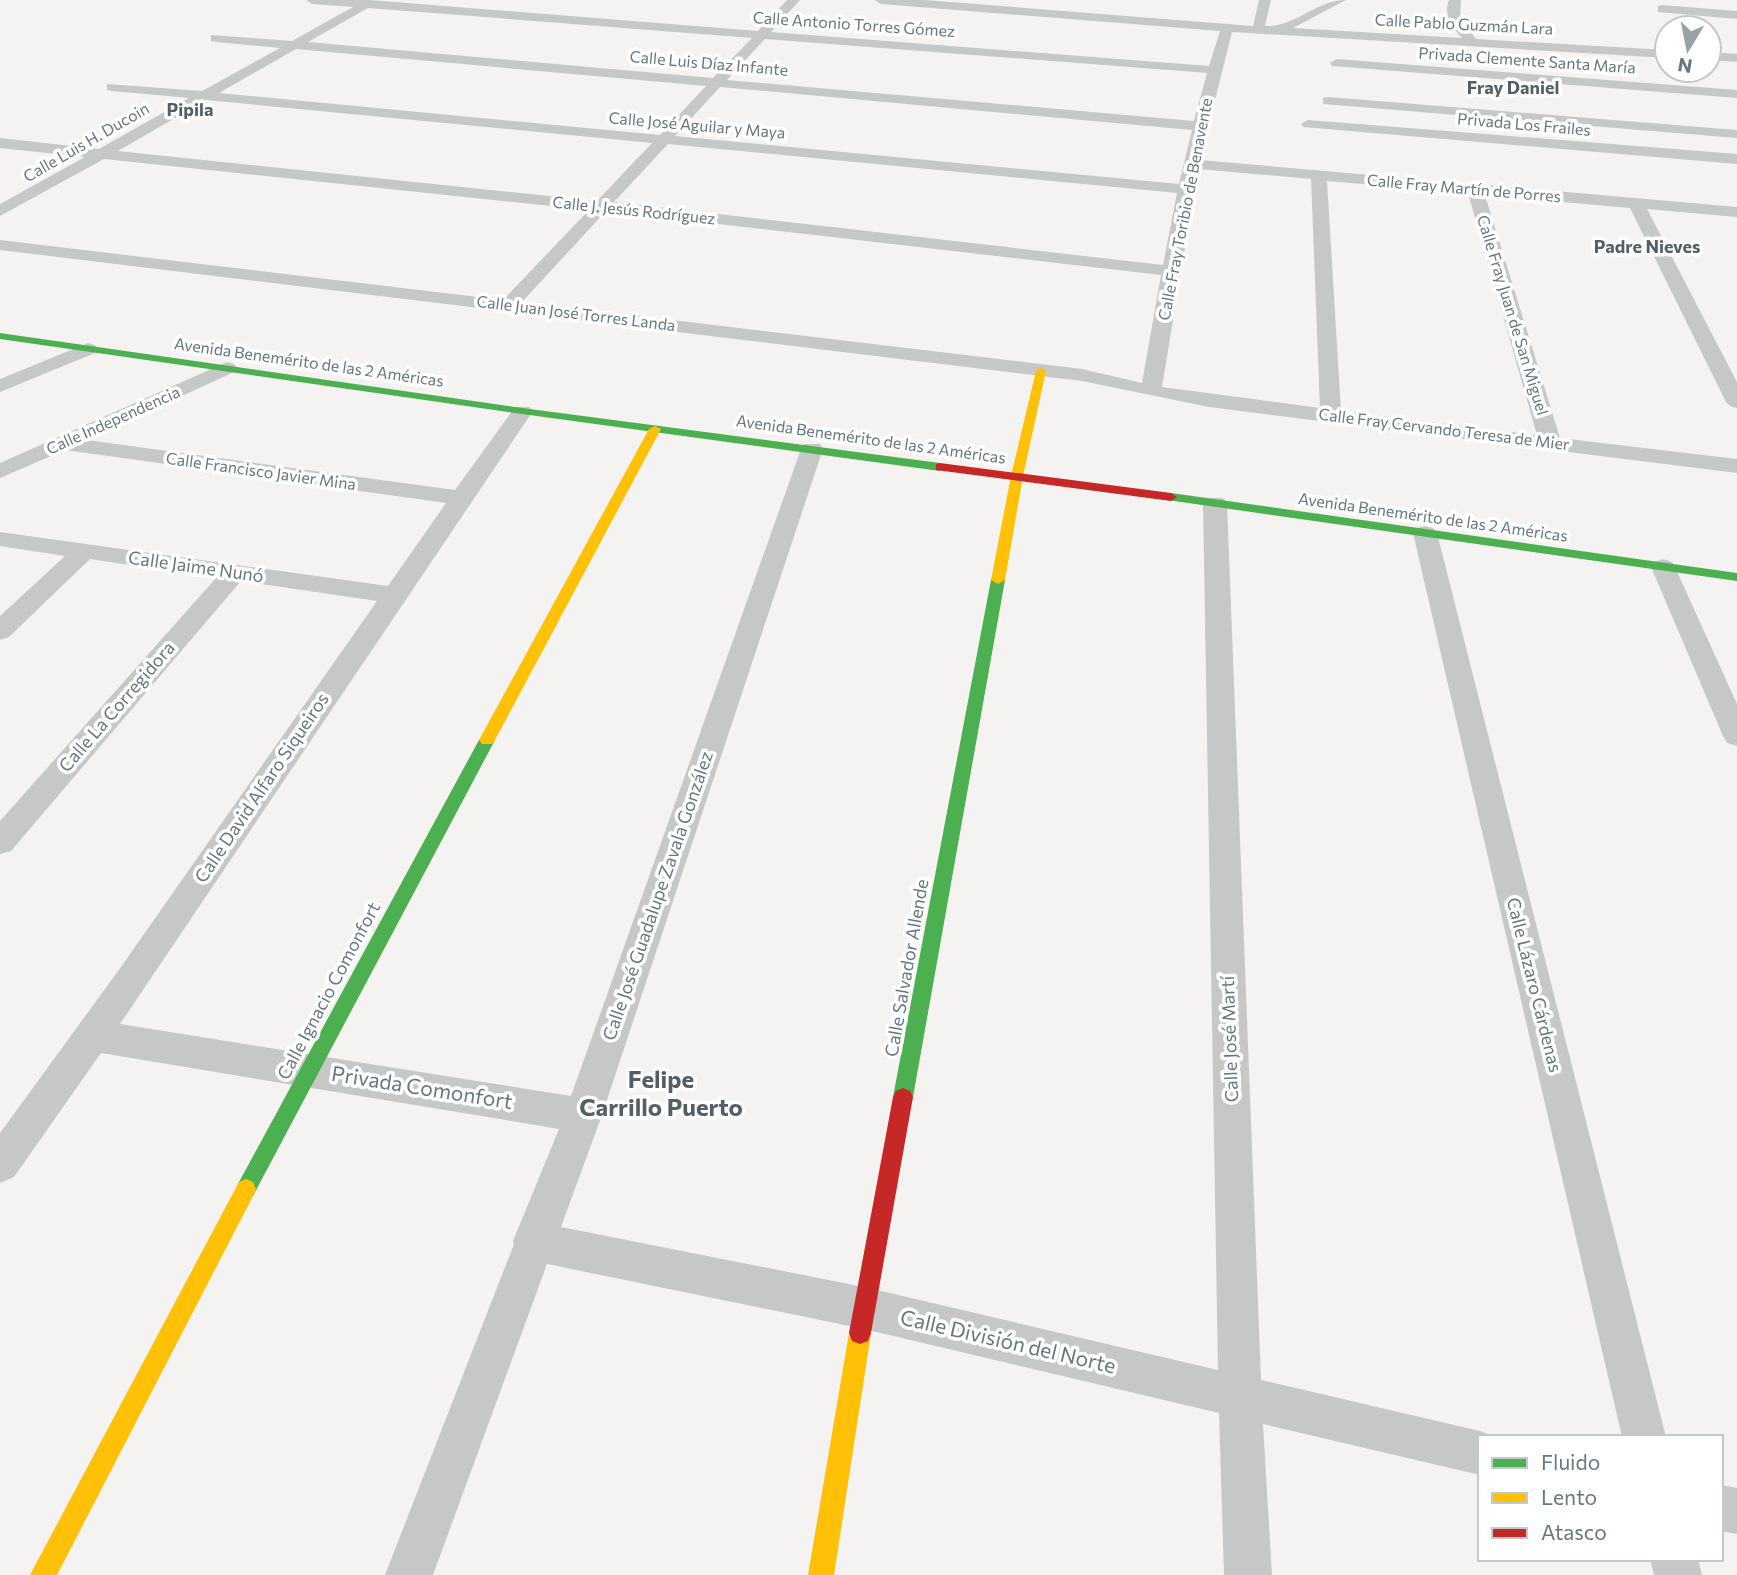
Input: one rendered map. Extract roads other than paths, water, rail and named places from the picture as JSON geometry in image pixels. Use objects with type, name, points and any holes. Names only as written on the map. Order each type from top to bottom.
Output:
[{"type":"street","name":"Calle Antonio Torres Gómez","points":[[312,0],[370,2],[1214,70]]},
{"type":"street","points":[[509,305],[667,139],[794,0]]},
{"type":"street","points":[[881,0],[891,0],[908,8],[1137,26],[1227,28]]},
{"type":"street","points":[[1258,30],[1265,0]]},
{"type":"street","points":[[1278,31],[1340,0]]},
{"type":"street","points":[[1455,0],[1450,9],[1452,15],[1471,41]]},
{"type":"street","name":"Calle Luis H. Ducoin","points":[[0,211],[370,2]]},
{"type":"street","points":[[1661,9],[1737,15]]},
{"type":"street","name":"Calle Pablo Guzmán Lara","points":[[1227,28],[1653,53]]},
{"type":"street","name":"Calle Fray Toribio de Benavente","points":[[1151,391],[1186,190],[1200,125],[1227,28]]},
{"type":"street","name":"Calle Luis Díaz Infante","points":[[216,38],[1200,125]]},
{"type":"street","name":"Privada Clemente Santa María","points":[[1337,63],[1722,103],[1737,94]]},
{"type":"street","name":"Calle José Aguilar y Maya","points":[[112,87],[1186,190]]},
{"type":"street","points":[[1328,101],[1737,134]]},
{"type":"street","points":[[1469,111],[1477,138]]},
{"type":"street","name":"Privada Los Frailes","points":[[1308,124],[1737,159]]},
{"type":"street","name":"Calle J. Jesús Rodríguez","points":[[0,143],[602,206],[1170,271]]},
{"type":"street","name":"Calle Fray Martín de Porres","points":[[1192,164],[1737,212]]},
{"type":"street","points":[[1319,175],[1331,415]]},
{"type":"street","name":"Calle Fray Juan de San Miguel","points":[[1475,189],[1550,442]]},
{"type":"street","points":[[1636,203],[1737,402]]},
{"type":"street","name":"Calle Juan José Torres Landa","points":[[0,244],[1103,378],[1151,391]]},
{"type":"street","name":"Avenida Benemérito de las 2 Américas","points":[[0,336],[522,411],[1215,503],[1737,577]]},
{"type":"street","points":[[0,386],[88,349]]},
{"type":"street","name":"Calle Independencia","points":[[0,471],[227,368]]},
{"type":"street","name":"Calle Salvador Allende","points":[[821,1575],[864,1308],[1017,476],[1041,371]]},
{"type":"street","name":"Calle Fray Cervando Teresa de Mier","points":[[1151,391],[1737,466]]},
{"type":"street","name":"Calle David Alfaro Siqueiros","points":[[0,1164],[94,1036],[392,595],[522,411]]},
{"type":"street","name":"Calle Ignacio Comonfort","points":[[43,1575],[309,1069],[655,429]]},
{"type":"street","name":"Calle Francisco Javier Mina","points":[[63,443],[460,498]]},
{"type":"street","name":"Calle José Guadalupe Zavala González","points":[[409,1575],[533,1241],[583,1115],[812,449]]},
{"type":"street","name":"Calle José Martí","points":[[1215,503],[1240,1398],[1248,1575]]},
{"type":"street","name":"Calle Lázaro Cárdenas","points":[[1425,533],[1644,1435]]},
{"type":"street","name":"Calle Jaime Nunó","points":[[0,538],[392,595]]},
{"type":"street","points":[[0,631],[85,551]]},
{"type":"street","points":[[1663,567],[1737,736]]},
{"type":"street","name":"Calle La Corregidora","points":[[0,842],[235,572]]},
{"type":"street","name":"Privada Comonfort","points":[[94,1036],[583,1115]]},
{"type":"street","name":"Calle División del Norte","points":[[533,1241],[864,1308],[1478,1453]]},
{"type":"district","name":"Fray Daniel","points":[[1513,88]]},
{"type":"district","name":"Pipila","points":[[190,110]]},
{"type":"district","name":"Padre Nieves","points":[[1647,247]]},
{"type":"district","name":"Felipe Carrillo Puerto","points":[[661,1094]]}]
